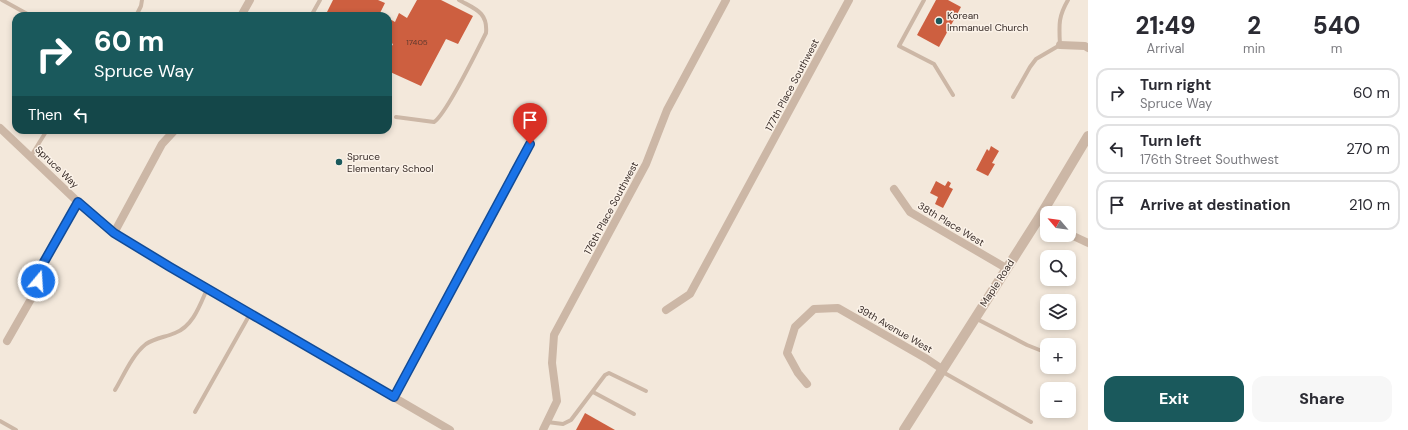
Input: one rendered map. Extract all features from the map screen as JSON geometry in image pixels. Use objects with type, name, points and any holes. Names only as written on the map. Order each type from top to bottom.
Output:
[{"type":"street","points":[[243,12],[250,0]]},
{"type":"street","name":"176th Place Southwest","points":[[543,430],[557,401],[552,363],[554,335],[646,164],[667,110],[726,0]]},
{"type":"street","name":"177th Place Southwest","points":[[666,310],[690,294],[849,0]]},
{"type":"street","points":[[1060,45],[1085,46],[1088,48]]},
{"type":"street","name":"Spruce Way","points":[[0,128],[78,202],[114,233],[450,430]]},
{"type":"street","points":[[114,233],[162,144],[171,134]]},
{"type":"street","name":"Maple Road","points":[[1050,206],[1088,136]]},
{"type":"street","points":[[394,397],[530,144]]},
{"type":"street","name":"38th Place West","points":[[894,189],[910,212],[1006,268]]},
{"type":"street","points":[[7,341],[35,292],[40,269],[78,202]]},
{"type":"street","name":"Maple Road","points":[[904,430],[1006,268],[1040,224]]},
{"type":"street","points":[[1076,237],[1088,243]]},
{"type":"street","name":"39th Avenue West","points":[[807,384],[798,373],[787,354],[795,327],[814,309],[838,308],[928,358],[942,370]]},
{"type":"lane","points":[[2,0],[24,12]]},
{"type":"lane","points":[[138,12],[142,0]]},
{"type":"lane","points":[[313,12],[320,0]]},
{"type":"lane","points":[[396,117],[434,122],[439,119],[486,33],[487,25],[482,14],[459,0]]},
{"type":"lane","points":[[924,0],[899,46],[934,64],[952,95]]},
{"type":"lane","points":[[1013,97],[1036,59],[1060,45],[1059,25],[1061,13],[1068,0]]},
{"type":"lane","points":[[31,156],[45,134]]},
{"type":"lane","points":[[115,390],[138,352],[147,344],[177,332],[189,324],[200,307],[208,289]]},
{"type":"lane","points":[[195,412],[250,314]]},
{"type":"lane","points":[[974,318],[1040,350]]},
{"type":"lane","points":[[942,370],[1031,422]]},
{"type":"lane","points":[[547,422],[557,424],[568,423],[575,416],[605,375],[609,373],[646,390]]},
{"type":"lane","points":[[593,392],[634,414]]},
{"type":"lane","points":[[0,421],[16,430]]},
{"type":"building","points":[[333,0],[378,0],[385,3],[380,12],[327,12]]},
{"type":"building","points":[[417,0],[441,0],[473,16],[458,44],[446,39],[421,86],[392,73],[392,20],[395,22],[399,13],[407,18]]},
{"type":"building","name":"Korean Immanuel Church","points":[[936,0],[948,0],[961,7],[939,47],[917,35]]},
{"type":"building","points":[[991,146],[999,151],[992,163],[995,164],[988,176],[976,170],[987,149],[989,151]]},
{"type":"building","points":[[936,181],[945,186],[948,181],[951,183],[949,187],[953,189],[943,208],[935,204],[938,197],[930,193]]},
{"type":"building","points":[[585,413],[615,430],[576,430]]},
{"type":"place","name":"Korean Immanuel Church","points":[[939,21]]},
{"type":"place","name":"Spruce Elementary School","points":[[339,162]]},
{"type":"route","points":[[38,281],[40,269],[78,202],[114,233],[394,397],[530,144]]}]
